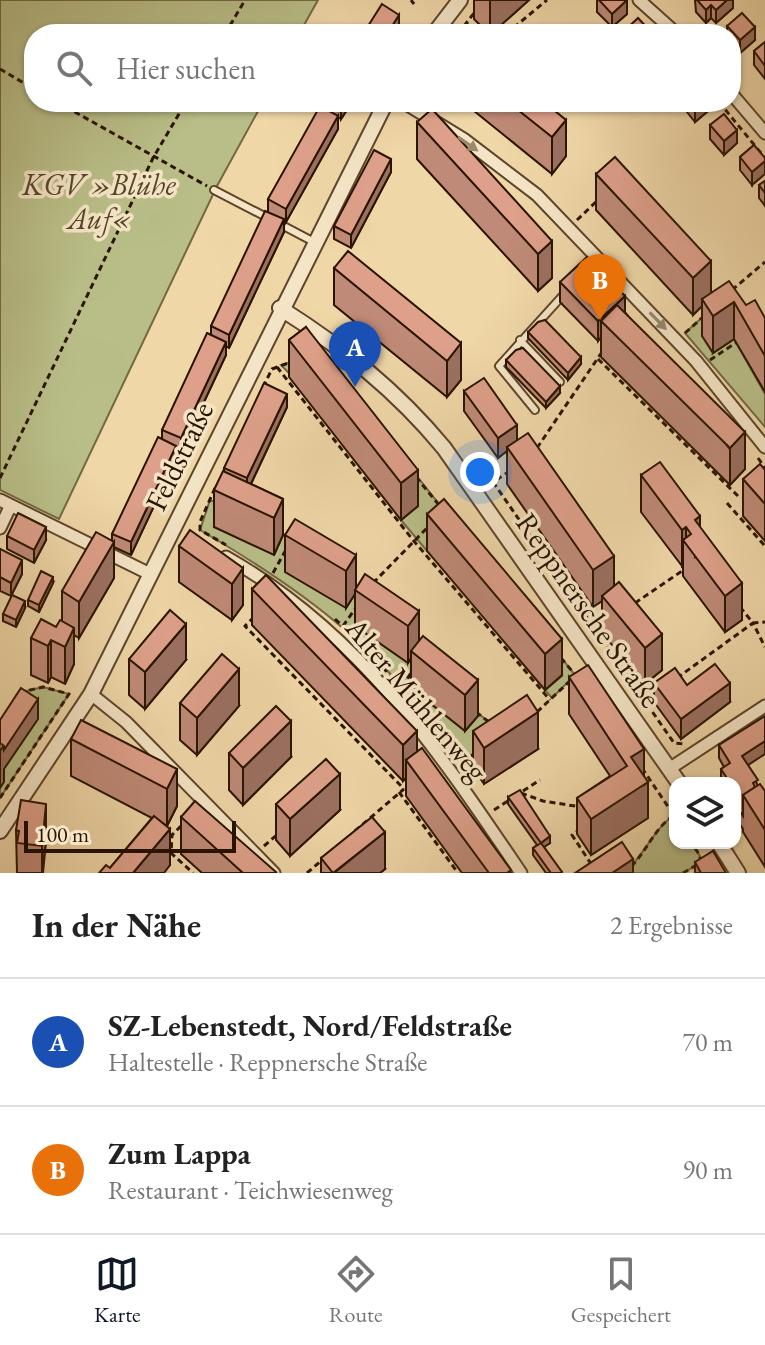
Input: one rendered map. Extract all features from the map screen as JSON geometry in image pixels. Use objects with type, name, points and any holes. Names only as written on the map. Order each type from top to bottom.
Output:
[{"type":"street","points":[[442,24],[460,0]]},
{"type":"street","points":[[639,0],[666,24]]},
{"type":"street","points":[[741,105],[765,133]]},
{"type":"street","name":"Feldstraße","points":[[0,831],[91,694],[150,574],[178,530],[280,308],[381,112]]},
{"type":"street","points":[[419,112],[465,140],[537,195],[696,361],[765,447]]},
{"type":"street","name":"Reppnersche Straße","points":[[280,308],[340,346],[409,407],[472,489],[675,777]]},
{"type":"street","points":[[0,528],[5,503],[150,574]]},
{"type":"street","name":"Alter Mühlenweg","points":[[208,547],[262,577],[347,645],[442,757],[521,873]]},
{"type":"street","points":[[91,694],[126,722],[274,873]]},
{"type":"street","points":[[669,769],[765,706]]},
{"type":"street","points":[[720,849],[723,861],[738,873]]},
{"type":"lane","points":[[214,190],[314,242]]},
{"type":"lane","points":[[589,271],[599,260]]},
{"type":"lane","points":[[535,410],[499,369],[520,340],[567,291]]},
{"type":"lane","points":[[541,316],[552,327]]},
{"type":"lane","points":[[520,340],[560,382]]},
{"type":"path","points":[[231,24],[245,0]]},
{"type":"path","points":[[518,24],[547,0]]},
{"type":"path","points":[[466,23],[483,1]]},
{"type":"path","points":[[0,69],[24,83]]},
{"type":"path","points":[[74,112],[214,190]]},
{"type":"path","points":[[0,478],[153,158],[180,112]]},
{"type":"path","points":[[727,112],[765,158]]},
{"type":"path","points":[[577,220],[604,194]]},
{"type":"path","points":[[730,292],[765,262]]},
{"type":"path","points":[[685,333],[708,312]]},
{"type":"path","points":[[710,360],[737,342]]},
{"type":"path","points":[[531,455],[606,347]]},
{"type":"path","points":[[597,358],[738,496]]},
{"type":"path","points":[[260,395],[272,369],[301,359]]},
{"type":"path","points":[[277,367],[413,540],[550,700]]},
{"type":"path","points":[[493,482],[519,464]]},
{"type":"path","points":[[408,466],[445,513]]},
{"type":"path","points":[[472,489],[489,476],[674,743],[684,744],[696,737]]},
{"type":"path","points":[[200,522],[216,487]]},
{"type":"path","points":[[727,503],[765,546]]},
{"type":"path","points":[[373,584],[435,521]]},
{"type":"path","points":[[273,573],[292,538]]},
{"type":"path","points":[[630,606],[688,567]]},
{"type":"path","points":[[735,601],[753,623],[765,647]]},
{"type":"path","points":[[343,626],[358,604]]},
{"type":"path","points":[[256,615],[245,626],[405,788],[353,833]]},
{"type":"path","points":[[669,684],[753,623],[765,622]]},
{"type":"path","points":[[555,650],[584,687]]},
{"type":"path","points":[[402,687],[417,665]]},
{"type":"path","points":[[529,717],[575,675]]},
{"type":"path","points":[[0,798],[69,694],[43,687],[22,692]]},
{"type":"path","points":[[467,704],[491,724]]},
{"type":"path","points":[[460,763],[481,749]]},
{"type":"path","points":[[635,759],[669,808]]},
{"type":"path","points":[[493,811],[540,780]]},
{"type":"path","points":[[643,789],[652,782]]},
{"type":"path","points":[[523,791],[543,801],[583,807]]},
{"type":"path","points":[[399,792],[458,873]]},
{"type":"path","points":[[188,819],[172,835],[171,853],[193,873]]},
{"type":"path","points":[[624,873],[641,859],[655,835],[669,821]]},
{"type":"path","points":[[264,846],[287,826]]},
{"type":"path","points":[[583,828],[572,835],[597,873]]},
{"type":"path","points":[[683,873],[700,863],[696,849]]},
{"type":"path","points":[[307,873],[330,853]]},
{"type":"green space","name":"KGV »Blühe Auf«","points":[[0,0],[318,0],[305,24],[24,24],[24,112],[258,112],[217,186],[59,519],[0,490]]},
{"type":"green space","points":[[730,292],[729,318],[713,353],[734,339],[765,394],[765,427],[685,333]]},
{"type":"green space","points":[[301,359],[342,382],[575,675],[552,698],[545,690],[562,676],[427,551],[401,520],[417,506],[281,365]]},
{"type":"green space","points":[[210,500],[292,538],[365,595],[426,652],[417,665],[504,734],[460,763],[404,689],[345,630],[278,579],[200,530]]},
{"type":"green space","points":[[43,687],[69,694],[0,798],[0,724],[22,692]]},
{"type":"green space","points":[[669,820],[669,849],[696,849],[700,863],[683,873],[624,873],[637,859]]},
{"type":"building","points":[[599,0],[627,0],[612,14]]},
{"type":"building","points":[[697,0],[727,0],[716,10],[711,5],[706,10]]},
{"type":"building","points":[[382,4],[399,15],[393,24],[369,24]]},
{"type":"building","points":[[742,13],[755,27],[741,39],[741,24],[729,24]]},
{"type":"building","points":[[765,42],[765,66],[754,51]]},
{"type":"building","points":[[317,112],[331,112],[338,116],[286,209],[268,199]]},
{"type":"building","points":[[429,112],[435,112],[552,241],[538,254],[417,122]]},
{"type":"building","points":[[521,112],[556,112],[566,120],[552,137]]},
{"type":"building","points":[[724,114],[737,130],[724,141],[710,125]]},
{"type":"building","points":[[754,145],[765,161],[752,172],[740,157]]},
{"type":"building","points":[[374,150],[391,159],[351,235],[334,226]]},
{"type":"building","points":[[615,157],[711,261],[693,278],[596,174]]},
{"type":"building","points":[[265,211],[284,219],[229,335],[211,326]]},
{"type":"building","points":[[348,251],[461,343],[447,361],[334,268]]},
{"type":"building","points":[[587,257],[625,296],[598,321],[560,282]]},
{"type":"building","points":[[729,281],[746,305],[755,300],[765,318],[765,356],[734,302],[713,316],[702,299]]},
{"type":"building","points":[[617,305],[745,432],[730,448],[601,321]]},
{"type":"building","points":[[545,320],[581,357],[568,373],[528,332],[538,322]]},
{"type":"building","points":[[306,327],[418,470],[401,483],[289,340]]},
{"type":"building","points":[[207,333],[226,342],[181,438],[162,430]]},
{"type":"building","points":[[523,348],[560,386],[546,402],[506,360],[516,350]]},
{"type":"building","points":[[484,378],[517,425],[498,438],[464,391]]},
{"type":"building","points":[[264,383],[287,394],[247,478],[224,468]]},
{"type":"building","points":[[528,433],[614,556],[593,570],[507,447]]},
{"type":"building","points":[[158,437],[176,446],[131,542],[112,534]]},
{"type":"building","points":[[660,462],[700,516],[695,520],[742,583],[725,596],[683,540],[691,534],[686,527],[682,530],[641,475]]},
{"type":"building","points":[[760,464],[765,470],[765,504],[743,479]]},
{"type":"building","points":[[223,471],[283,499],[274,518],[214,490]]},
{"type":"building","points":[[444,499],[562,639],[545,654],[427,514]]},
{"type":"building","points":[[18,513],[46,527],[34,550],[7,536]]},
{"type":"building","points":[[295,519],[356,555],[346,571],[285,535]]},
{"type":"building","points":[[190,530],[243,568],[232,584],[179,546]]},
{"type":"building","points":[[96,532],[114,542],[79,602],[62,591]]},
{"type":"building","points":[[0,549],[22,560],[11,583],[0,577]]},
{"type":"building","points":[[41,571],[53,577],[39,605],[28,600]]},
{"type":"building","points":[[365,574],[419,611],[408,626],[355,590]]},
{"type":"building","points":[[266,575],[417,731],[403,745],[252,589]]},
{"type":"building","points":[[619,582],[662,634],[645,648],[602,596]]},
{"type":"building","points":[[12,595],[25,601],[16,620],[3,614]]},
{"type":"building","points":[[170,610],[186,624],[145,672],[129,659]]},
{"type":"building","points":[[41,619],[56,627],[60,620],[74,628],[65,647],[51,640],[48,646],[31,638]]},
{"type":"building","points":[[423,636],[478,680],[465,695],[411,651]]},
{"type":"building","points":[[222,654],[239,669],[197,718],[180,703]]},
{"type":"building","points":[[715,664],[730,683],[681,719],[654,683],[675,668],[687,685]]},
{"type":"building","points":[[588,665],[644,749],[631,757],[648,782],[591,819],[577,798],[627,766],[569,677]]},
{"type":"building","points":[[21,688],[38,699],[4,750],[0,743],[0,720]]},
{"type":"building","points":[[527,695],[538,712],[484,748],[473,731]]},
{"type":"building","points":[[276,706],[291,721],[243,768],[229,753]]},
{"type":"building","points":[[765,716],[765,741],[742,756],[758,780],[753,783],[755,787],[743,795],[743,816],[741,777],[726,777],[721,769],[730,763],[719,745]]},
{"type":"building","points":[[81,720],[177,769],[167,789],[71,739]]},
{"type":"building","points":[[422,748],[511,870],[507,873],[489,873],[406,760]]},
{"type":"building","points":[[326,759],[340,774],[290,819],[276,804]]},
{"type":"building","points":[[760,784],[765,791],[765,830],[743,795]]},
{"type":"building","points":[[520,790],[550,836],[541,843],[508,797]]},
{"type":"building","points":[[21,800],[46,804],[42,846],[17,843]]},
{"type":"building","points":[[195,801],[276,872],[243,873],[181,817]]},
{"type":"building","points":[[154,816],[170,829],[133,873],[99,873],[106,865],[110,868]]},
{"type":"building","points":[[372,817],[385,832],[333,873],[321,858]]},
{"type":"building","points":[[622,842],[633,859],[612,873],[575,873]]},
{"type":"building","points":[[541,843],[562,872],[551,873],[533,848]]},
{"type":"building","points":[[713,851],[726,873],[701,873],[695,862]]},
{"type":"place","name":"Zum Lappa","points":[[600,320]]},
{"type":"place","name":"SZ-Lebenstedt, Nord/Feldstraße","points":[[355,387]]}]
